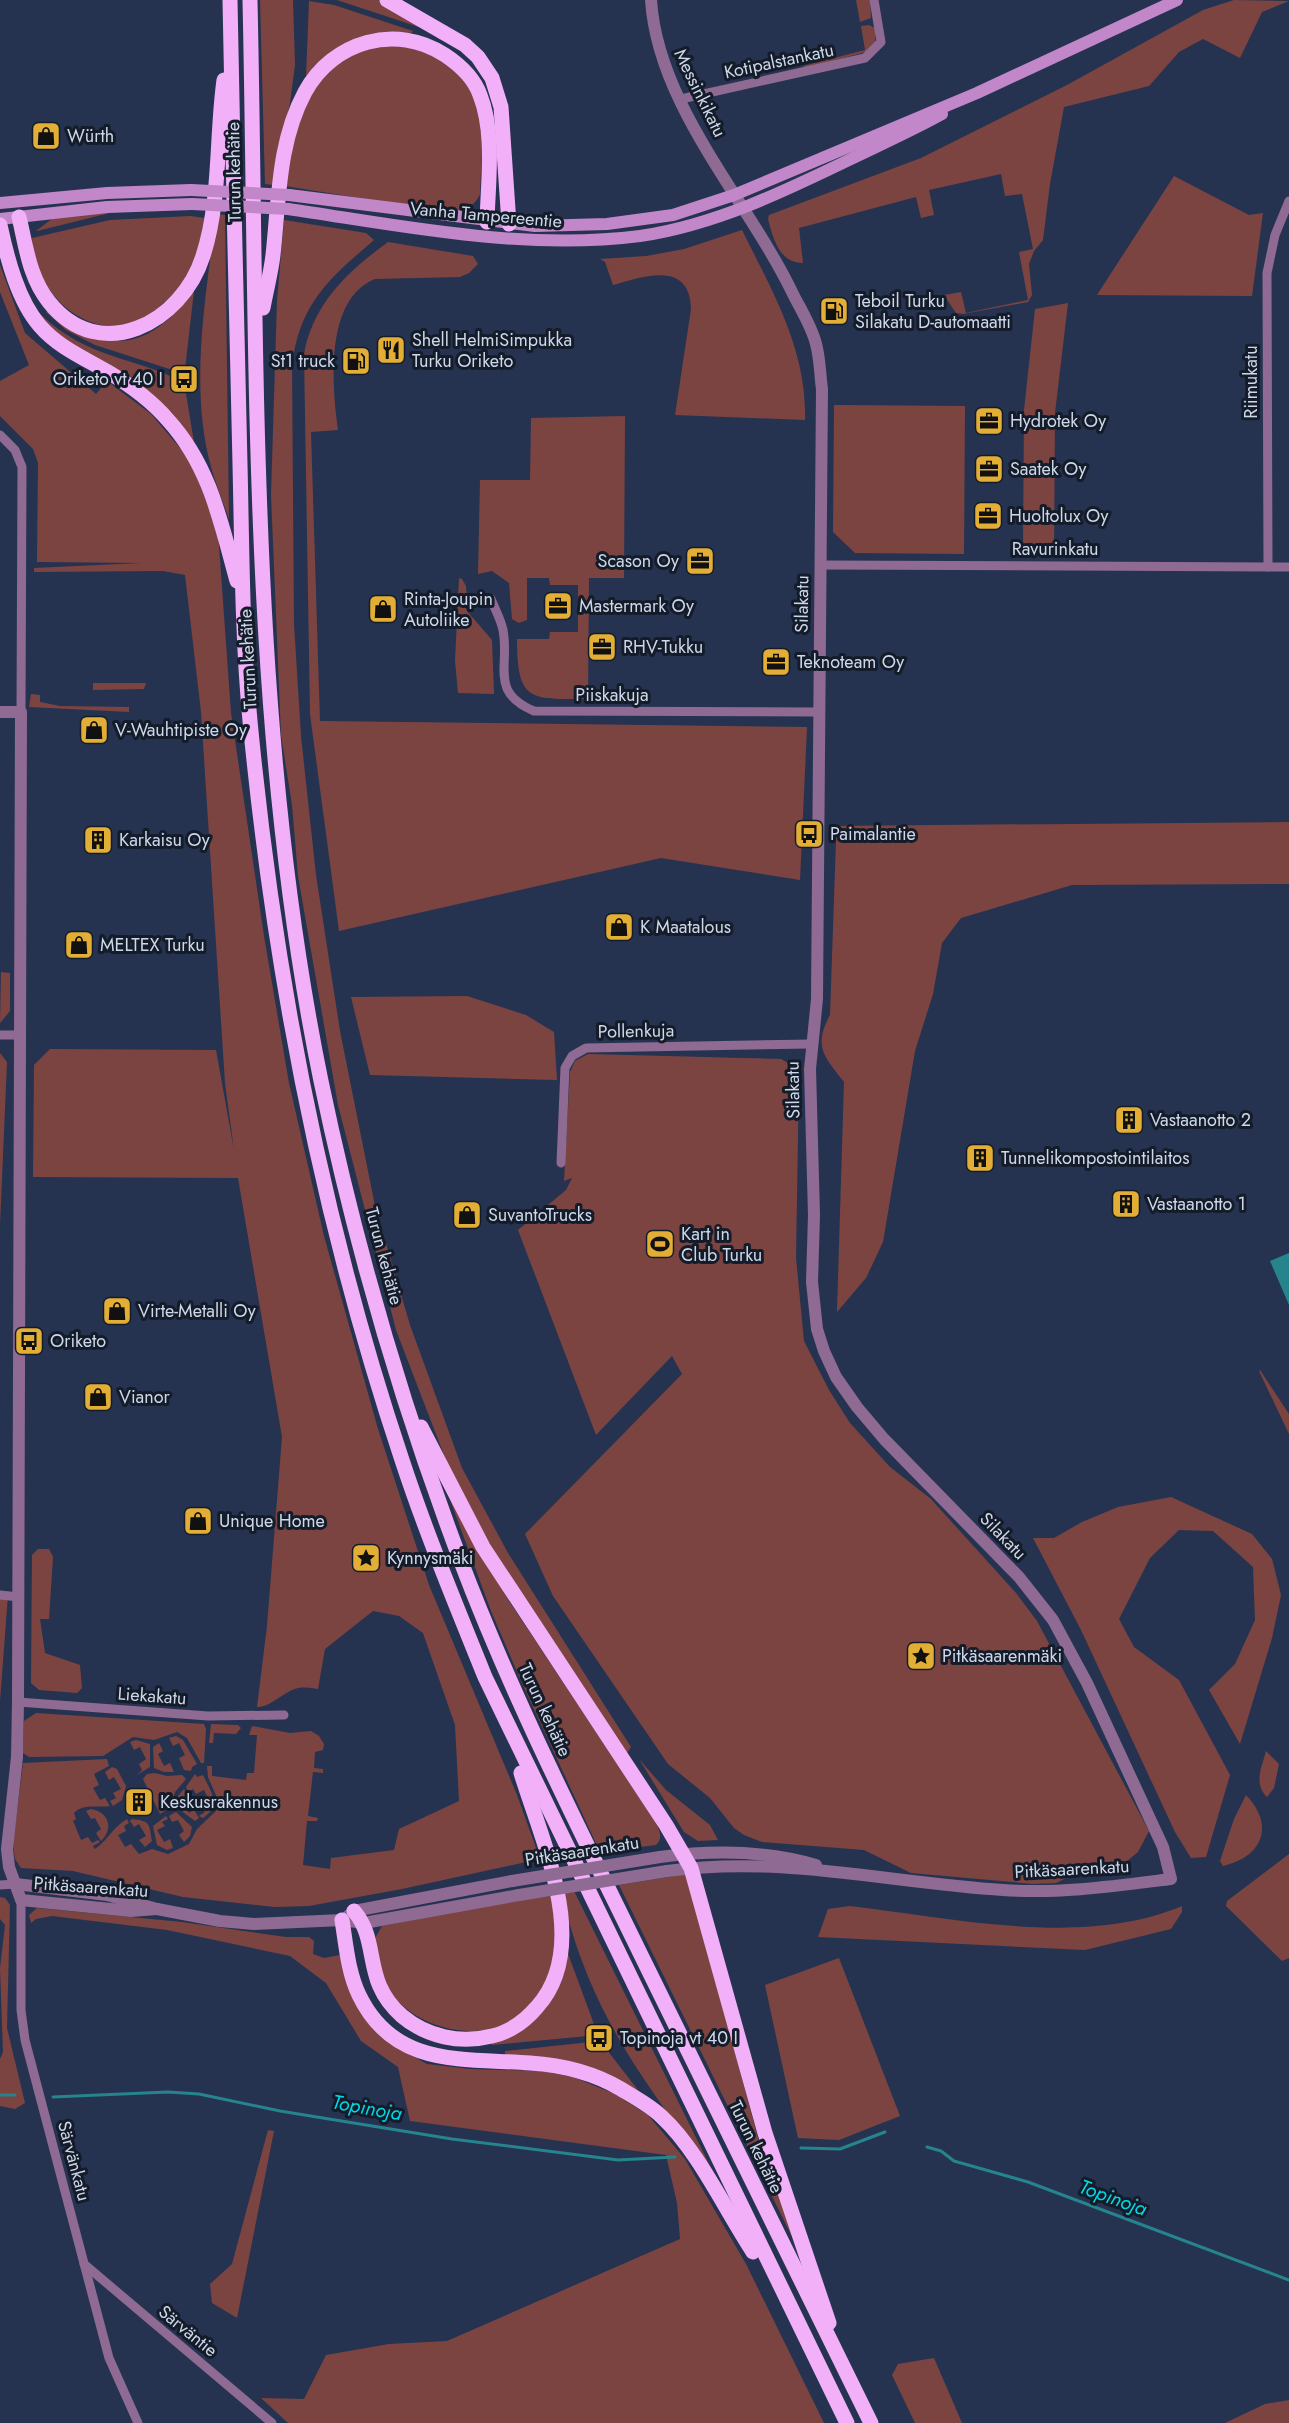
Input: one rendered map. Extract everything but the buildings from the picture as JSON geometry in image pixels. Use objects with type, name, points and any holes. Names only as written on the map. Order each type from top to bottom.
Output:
[{"type":"highway","name":"Turun kehätie","points":[[230,0],[244,605],[250,717],[273,912],[301,1082],[340,1251],[402,1461],[441,1569],[507,1727],[847,2423]]},
{"type":"highway","name":"Turun kehätie","points":[[250,0],[257,341],[269,702],[292,903],[321,1078],[360,1245],[400,1387],[460,1560],[504,1666],[572,1814],[871,2423]]},
{"type":"highway","points":[[387,0],[458,39],[478,57],[492,78],[501,107],[509,224]]},
{"type":"highway","points":[[19,217],[27,258],[37,284],[48,301],[64,317],[76,324],[108,333],[134,330],[168,312],[188,287],[203,257],[216,178],[218,126],[230,32]]},
{"type":"highway","points":[[257,341],[273,256],[280,178],[294,115],[318,73],[334,58],[351,47],[393,39],[416,42],[442,53],[467,74],[480,96],[485,116],[488,145],[487,222]]},
{"type":"highway","points":[[0,225],[22,294],[39,325],[64,347],[136,390],[169,420],[186,442],[204,471],[218,508],[244,605]]},
{"type":"highway","points":[[400,1387],[483,1547],[691,1868],[765,2133],[849,2379]]},
{"type":"highway","points":[[354,1918],[381,1991],[402,2015],[426,2032],[468,2040],[494,2036],[521,2024],[544,2000],[557,1975],[564,1927],[558,1894],[507,1727]]},
{"type":"highway","points":[[354,1918],[349,1961],[360,1996],[382,2026],[406,2045],[436,2058],[473,2062],[529,2062],[582,2072],[619,2088],[661,2116],[694,2156],[725,2209],[786,2301]]},
{"type":"main road","name":"Vanha Tampereentie","points":[[3,202],[107,193],[192,190],[289,195],[509,224],[577,226],[634,222],[673,215],[735,195],[977,93],[1178,0]]},
{"type":"main road","name":"Vanha Tampereentie","points":[[0,218],[106,207],[192,204],[288,209],[499,238],[572,241],[639,236],[684,227],[743,207],[813,178],[917,127],[977,93]]},
{"type":"main road","points":[[3,202],[19,217]]},
{"type":"main road","points":[[0,218],[3,202]]},
{"type":"main road","points":[[487,222],[499,238],[509,224]]},
{"type":"street","name":"Messinkikatu","points":[[651,0],[660,51],[681,99],[743,207]]},
{"type":"street","name":"Kotipalstankatu","points":[[681,99],[865,58],[879,45],[881,38],[874,0]]},
{"type":"street","name":"Riimukatu","points":[[1268,567],[1267,273],[1275,235],[1289,201]]},
{"type":"street","name":"Silakatu","points":[[743,207],[786,279],[816,344],[822,389],[818,999],[811,1044],[813,1306],[817,1329],[830,1365],[847,1395],[884,1438],[1019,1577],[1053,1620],[1087,1683],[1163,1847],[1171,1879]]},
{"type":"street","points":[[0,435],[15,450],[22,467],[18,1702],[17,1757],[7,1850],[9,1868],[21,1900]]},
{"type":"street","name":"Ravurinkatu","points":[[821,565],[1289,567]]},
{"type":"street","name":"Piiskakuja","points":[[491,599],[503,630],[503,678],[510,695],[522,706],[534,711],[819,712]]},
{"type":"street","points":[[0,712],[21,712]]},
{"type":"street","points":[[0,1035],[21,1035]]},
{"type":"street","name":"Pollenkuja","points":[[561,1163],[565,1068],[572,1056],[586,1048],[811,1044]]},
{"type":"street","points":[[0,1595],[19,1597]]},
{"type":"street","name":"Liekakatu","points":[[18,1702],[208,1716],[284,1715]]},
{"type":"street","name":"Pitkäsaarenkatu","points":[[354,1918],[512,1881],[683,1854],[755,1853],[798,1860],[832,1869]]},
{"type":"street","name":"Pitkäsaarenkatu","points":[[16,1884],[107,1895],[157,1909],[244,1923],[354,1918],[717,1865],[832,1869],[992,1889],[1033,1891],[1091,1889],[1171,1879]]},
{"type":"street","points":[[0,1885],[16,1884]]},
{"type":"street","name":"Pitkäsaarenkatu","points":[[21,1900],[131,1911],[157,1909]]},
{"type":"street","name":"Särvänkatu","points":[[21,1900],[21,2010],[25,2040],[109,2358],[138,2423]]},
{"type":"street","name":"Särväntie","points":[[84,2264],[272,2423]]},
{"type":"shaded area","points":[[260,0],[293,0],[295,65],[290,103],[273,185],[265,184]]},
{"type":"shaded area","points":[[337,0],[378,0],[449,37]]},
{"type":"shaded area","points":[[856,0],[870,0],[871,18],[860,22]]},
{"type":"shaded area","points":[[1234,0],[1289,1],[1262,12],[1240,58],[1203,39],[1179,52],[1149,86],[1064,107],[1050,184],[1043,240],[1034,251],[1029,264],[1032,295],[1028,302],[963,314],[956,313],[944,295],[961,292],[966,313],[1028,300],[1019,252],[1033,249],[1022,194],[1005,196],[1001,174],[929,190],[934,215],[921,218],[916,197],[799,228],[803,263],[788,259],[778,248],[768,219],[769,215],[921,158],[1067,85],[1203,10]]},
{"type":"shaded area","points":[[309,1],[334,5],[413,31],[366,36],[352,41],[327,55],[306,77]]},
{"type":"shaded area","points":[[869,25],[875,28],[875,42],[866,52],[805,68],[803,66],[865,50],[861,26]]},
{"type":"shaded area","points":[[405,43],[451,65],[472,92],[479,112],[482,146],[480,194],[474,203],[462,210],[447,212],[285,186],[287,162],[309,92],[350,52]]},
{"type":"shaded area","points":[[1174,176],[1249,215],[1263,213],[1252,296],[1097,295]]},
{"type":"shaded area","points":[[118,211],[37,231],[36,231],[53,218]]},
{"type":"shaded area","points":[[216,214],[225,215],[229,519],[211,467],[204,436],[201,405],[201,341]]},
{"type":"shaded area","points":[[191,216],[204,218],[193,268],[179,290],[141,322],[121,326],[101,325],[66,308],[52,294],[35,258],[32,238],[110,220]]},
{"type":"shaded area","points":[[284,220],[366,233],[374,240],[331,280],[310,308],[296,343],[292,365],[294,624],[301,736],[316,875],[340,1031],[375,1206],[410,1325],[462,1468],[508,1553],[631,1747],[627,1753],[498,1562],[454,1481],[396,1330],[338,1105],[298,876],[292,805],[281,735],[271,495],[277,301]]},
{"type":"shaded area","points":[[742,230],[776,298],[794,345],[804,394],[805,420],[675,415],[691,309],[689,294],[683,283],[663,275],[638,278],[613,285],[605,262],[600,259],[646,256],[684,249]]},
{"type":"shaded area","points":[[388,242],[473,256],[478,264],[469,273],[460,277],[375,279],[359,289],[347,305],[339,324],[334,369],[338,430],[311,432],[320,721],[807,727],[800,880],[661,858],[339,931],[310,714],[304,354],[315,319],[334,290],[359,265]]},
{"type":"shaded area","points":[[0,265],[25,333],[96,394],[107,381],[151,414],[191,461],[218,532],[231,713],[264,936],[289,1083],[324,1236],[378,1429],[429,1585],[517,1795],[540,1859],[402,1889],[309,1906],[275,1907],[183,1897],[73,1871],[21,1868],[15,1859],[13,1844],[23,1763],[107,1759],[109,1766],[94,1774],[99,1785],[93,1788],[100,1800],[105,1798],[110,1806],[86,1807],[74,1813],[76,1819],[73,1821],[81,1840],[88,1837],[92,1843],[98,1840],[100,1842],[93,1846],[95,1849],[127,1819],[129,1823],[124,1826],[126,1831],[118,1835],[125,1847],[131,1844],[139,1854],[152,1849],[168,1854],[189,1844],[197,1829],[216,1811],[218,1800],[208,1777],[207,1766],[212,1766],[212,1776],[246,1780],[247,1773],[254,1773],[257,1735],[249,1735],[252,1726],[290,1733],[311,1731],[319,1736],[324,1744],[323,1750],[315,1752],[314,1768],[323,1769],[323,1773],[313,1772],[308,1816],[318,1818],[317,1821],[307,1821],[303,1865],[330,1869],[331,1858],[394,1850],[399,1829],[459,1801],[455,1725],[423,1633],[399,1616],[373,1611],[325,1649],[318,1689],[298,1688],[267,1705],[257,1707],[267,1626],[282,1437],[238,1178],[33,1177],[34,1065],[50,1049],[216,1050],[234,1150],[225,1083],[201,712],[185,575],[163,571],[34,572],[34,568],[141,563],[37,562],[38,463],[33,449],[0,416],[0,381],[29,365],[0,292]]},
{"type":"shaded area","points":[[194,291],[185,369],[182,373],[95,345],[66,330],[46,312],[49,310],[106,338],[125,341],[159,327],[179,310]]},
{"type":"shaded area","points":[[1068,303],[1055,413],[1054,554],[1023,554],[1024,410],[1035,309]]},
{"type":"shaded area","points":[[41,315],[59,329],[93,349],[165,373],[184,382],[194,442],[54,332]]},
{"type":"shaded area","points":[[834,405],[965,406],[964,554],[855,553],[833,532]]},
{"type":"shaded area","points":[[625,416],[624,578],[589,578],[588,699],[540,697],[531,693],[524,686],[520,675],[517,639],[549,639],[550,632],[578,632],[578,585],[550,585],[549,578],[527,578],[527,620],[519,623],[512,619],[509,583],[492,571],[478,574],[480,480],[530,480],[531,418]]},
{"type":"shaded area","points":[[459,578],[466,586],[467,603],[464,605],[467,611],[492,640],[494,694],[458,693],[455,661]]},
{"type":"shaded area","points":[[93,683],[146,683],[144,689],[93,690]]},
{"type":"shaded area","points":[[31,694],[40,695],[40,702],[60,706],[129,707],[129,712],[29,707]]},
{"type":"shaded area","points":[[1289,822],[1289,884],[1072,885],[961,918],[942,943],[933,994],[915,1051],[883,1242],[866,1278],[837,1312],[844,1082],[826,1058],[822,1043],[822,1035],[830,1015],[836,840],[832,826]]},
{"type":"shaded area","points":[[1,972],[10,973],[10,1011],[0,1023]]},
{"type":"shaded area","points":[[467,996],[526,1015],[554,1032],[557,1080],[370,1075],[351,997]]},
{"type":"shaded area","points":[[0,1053],[7,1062],[0,1224]]},
{"type":"shaded area","points":[[588,1054],[781,1059],[797,1068],[799,1075],[796,1258],[804,1341],[829,1390],[850,1423],[890,1467],[931,1499],[1016,1593],[1037,1621],[1149,1831],[1138,1852],[1115,1871],[1081,1871],[1056,1883],[1034,1884],[911,1873],[864,1850],[762,1842],[744,1835],[734,1828],[710,1798],[668,1764],[553,1596],[525,1534],[682,1374],[672,1356],[596,1435],[518,1230],[566,1190],[572,1178],[564,1181],[570,1072],[575,1061]]},
{"type":"shaded area","points":[[1289,1253],[1289,1305],[1270,1261]]},
{"type":"shaded area","points":[[1259,1371],[1289,1414],[1289,1434]]},
{"type":"shaded area","points":[[448,1494],[507,1598],[655,1821],[660,1836],[656,1845],[600,1852],[491,1611]]},
{"type":"shaded area","points":[[1171,1497],[1252,1534],[1272,1559],[1281,1595],[1272,1638],[1240,1744],[1209,1690],[1235,1664],[1255,1620],[1253,1567],[1213,1531],[1179,1530],[1150,1558],[1119,1619],[1134,1647],[1179,1680],[1230,1775],[1206,1857],[1191,1858],[1175,1832],[1081,1630],[1033,1538],[1054,1538],[1082,1522],[1118,1507]]},
{"type":"shaded area","points":[[38,1549],[49,1549],[53,1557],[49,1619],[40,1619],[45,1653],[80,1665],[82,1688],[77,1693],[39,1690],[31,1683],[32,1555]]},
{"type":"shaded area","points":[[0,1593],[8,1595],[0,1701]]},
{"type":"shaded area","points":[[36,1713],[204,1724],[206,1729],[204,1763],[201,1763],[187,1738],[177,1732],[154,1740],[133,1737],[103,1756],[29,1757],[23,1753],[24,1721]]},
{"type":"shaded area","points":[[211,1724],[238,1725],[241,1728],[236,1734],[214,1733],[213,1743],[209,1743]]},
{"type":"shaded area","points":[[176,1736],[183,1740],[197,1764],[192,1767],[191,1771],[184,1770],[179,1758],[185,1755],[179,1743],[173,1746],[169,1738]]},
{"type":"shaded area","points":[[136,1740],[150,1744],[150,1767],[137,1775],[142,1770],[139,1764],[146,1759],[140,1747],[134,1750],[130,1742]]},
{"type":"shaded area","points":[[159,1743],[163,1751],[158,1754],[164,1766],[170,1763],[174,1772],[164,1772],[154,1768],[153,1747]]},
{"type":"shaded area","points":[[1266,1751],[1279,1764],[1274,1788],[1267,1797],[1259,1781]]},
{"type":"shaded area","points":[[639,1759],[666,1790],[710,1825],[718,1840],[698,1841],[684,1832]]},
{"type":"shaded area","points":[[112,1767],[117,1769],[126,1786],[122,1800],[113,1806],[110,1801],[116,1798],[113,1793],[121,1789],[114,1777],[109,1780],[105,1772]]},
{"type":"shaded area","points":[[147,1774],[167,1776],[182,1775],[186,1779],[175,1792],[170,1808],[160,1814],[143,1779]]},
{"type":"shaded area","points":[[195,1774],[197,1777],[203,1775],[213,1798],[212,1808],[203,1818],[199,1816],[205,1812],[202,1806],[210,1802],[204,1790],[196,1794],[193,1789],[188,1792],[186,1787]]},
{"type":"shaded area","points":[[184,1789],[188,1798],[183,1801],[189,1813],[194,1810],[199,1818],[195,1821],[176,1807],[178,1796]]},
{"type":"shaded area","points":[[1246,1795],[1260,1817],[1262,1828],[1260,1838],[1256,1847],[1248,1855],[1237,1862],[1223,1866],[1220,1861],[1234,1819]]},
{"type":"shaded area","points":[[91,1809],[106,1817],[108,1822],[107,1831],[101,1841],[96,1833],[101,1829],[95,1818],[91,1819],[86,1811]]},
{"type":"shaded area","points":[[176,1812],[192,1827],[190,1836],[184,1842],[179,1835],[184,1831],[178,1820],[172,1822],[169,1816]]},
{"type":"shaded area","points":[[166,1816],[168,1819],[162,1822],[165,1826],[157,1830],[164,1842],[170,1839],[173,1848],[167,1850],[157,1845],[153,1826]]},
{"type":"shaded area","points":[[132,1819],[148,1824],[152,1841],[145,1847],[139,1840],[146,1836],[139,1824],[134,1827],[130,1821]]},
{"type":"shaded area","points":[[1289,1854],[1289,1958],[1282,1961],[1226,1906],[1227,1901]]},
{"type":"shaded area","points":[[687,1874],[758,2138],[799,2251],[619,1885]]},
{"type":"shaded area","points":[[574,1891],[716,2178],[643,2078],[604,2011],[587,1975],[573,1936],[562,1894]]},
{"type":"shaded area","points":[[552,1896],[555,1939],[551,1967],[547,1980],[532,2005],[516,2019],[496,2028],[474,2031],[452,2029],[430,2022],[410,2011],[394,1997],[383,1978],[375,1938],[382,1926],[514,1900]]},
{"type":"shaded area","points":[[0,1897],[5,1898],[10,1905],[7,2028],[25,2103],[15,2109],[0,2106],[0,2059],[3,2052],[0,1968],[5,1925],[0,1919]]},
{"type":"shaded area","points":[[850,1906],[974,1922],[1061,1928],[1144,1919],[1182,1906],[1182,1912],[1171,1929],[1085,1950],[818,1937],[828,1909]]},
{"type":"shaded area","points":[[37,1908],[182,1922],[286,1937],[309,1937],[314,1941],[313,1954],[324,1958],[340,1955],[393,2045],[427,2064],[470,2069],[541,2071],[573,2077],[615,2094],[648,2115],[685,2159],[746,2264],[824,2423],[288,2423],[261,2398],[304,2399],[326,2355],[389,2344],[447,2341],[680,2239],[677,2203],[666,2155],[410,2121],[398,2067],[361,2041],[326,1983],[290,1956],[167,1930],[52,1916],[36,1919],[31,1923],[29,1915]]},
{"type":"shaded area","points":[[567,1951],[598,2035],[492,2045],[492,2042],[534,2017],[553,1998],[564,1970]]},
{"type":"shaded area","points":[[839,1958],[900,2116],[839,2140],[798,2138],[765,1985]]},
{"type":"shaded area","points":[[600,2041],[638,2090],[505,2057],[505,2051]]},
{"type":"shaded area","points":[[268,2130],[274,2131],[237,2318],[212,2303],[210,2284],[232,2264]]},
{"type":"shaded area","points":[[934,2358],[962,2423],[915,2423],[892,2375],[898,2364]]},
{"type":"shaded area","points":[[1289,2400],[1289,2423],[1225,2423],[1265,2404]]},
{"type":"waterway","name":"Topinoja","points":[[53,2097],[168,2092],[199,2094],[280,2111],[452,2139],[618,2160],[675,2157]]},
{"type":"waterway","name":"Topinoja","points":[[0,2095],[15,2095]]},
{"type":"waterway","name":"Topinoja","points":[[801,2148],[840,2149],[885,2132]]},
{"type":"waterway","name":"Topinoja","points":[[927,2147],[941,2151],[954,2161],[1028,2182],[1289,2280]]},
{"type":"place","name":"Würth","points":[[46,136]]},
{"type":"place","name":"Teboil Turku Silakatu D-automaatti","points":[[834,311]]},
{"type":"place","name":"Shell HelmiSimpukka Turku Oriketo","points":[[391,350]]},
{"type":"place","name":"St1 truck","points":[[356,361]]},
{"type":"place","name":"Oriketo vt 40 I","points":[[184,379]]},
{"type":"place","name":"Hydrotek Oy","points":[[989,421]]},
{"type":"place","name":"Saatek Oy","points":[[989,469]]},
{"type":"place","name":"Huoltolux Oy","points":[[988,516]]},
{"type":"place","name":"Scason Oy","points":[[700,561]]},
{"type":"place","name":"Mastermark Oy","points":[[558,606]]},
{"type":"place","name":"Rinta-Joupin Autoliike","points":[[383,609]]},
{"type":"place","name":"RHV-Tukku","points":[[602,647]]},
{"type":"place","name":"Teknoteam Oy","points":[[776,662]]},
{"type":"place","name":"V-Wauhtipiste Oy","points":[[94,730]]},
{"type":"place","name":"Paimalantie","points":[[809,834]]},
{"type":"place","name":"Karkaisu Oy","points":[[98,840]]},
{"type":"place","name":"K Maatalous","points":[[619,927]]},
{"type":"place","name":"MELTEX Turku","points":[[79,945]]},
{"type":"place","name":"Vastaanotto 2","points":[[1129,1120]]},
{"type":"place","name":"Tunnelikompostointilaitos","points":[[980,1158]]},
{"type":"place","name":"Vastaanotto 1","points":[[1126,1204]]},
{"type":"place","name":"SuvantoTrucks","points":[[467,1215]]},
{"type":"place","name":"Kart in Club Turku","points":[[660,1244]]},
{"type":"place","name":"Virte-Metalli Oy","points":[[117,1311]]},
{"type":"place","name":"Oriketo","points":[[29,1341]]},
{"type":"place","name":"Vianor","points":[[98,1397]]},
{"type":"place","name":"Unique Home","points":[[198,1521]]},
{"type":"place","name":"Kynnysmäki","points":[[366,1558]]},
{"type":"place","name":"Pitkäsaarenmäki","points":[[921,1656]]},
{"type":"place","name":"Keskusrakennus","points":[[139,1802]]},
{"type":"place","name":"Topinoja vt 40 I","points":[[599,2038]]}]
